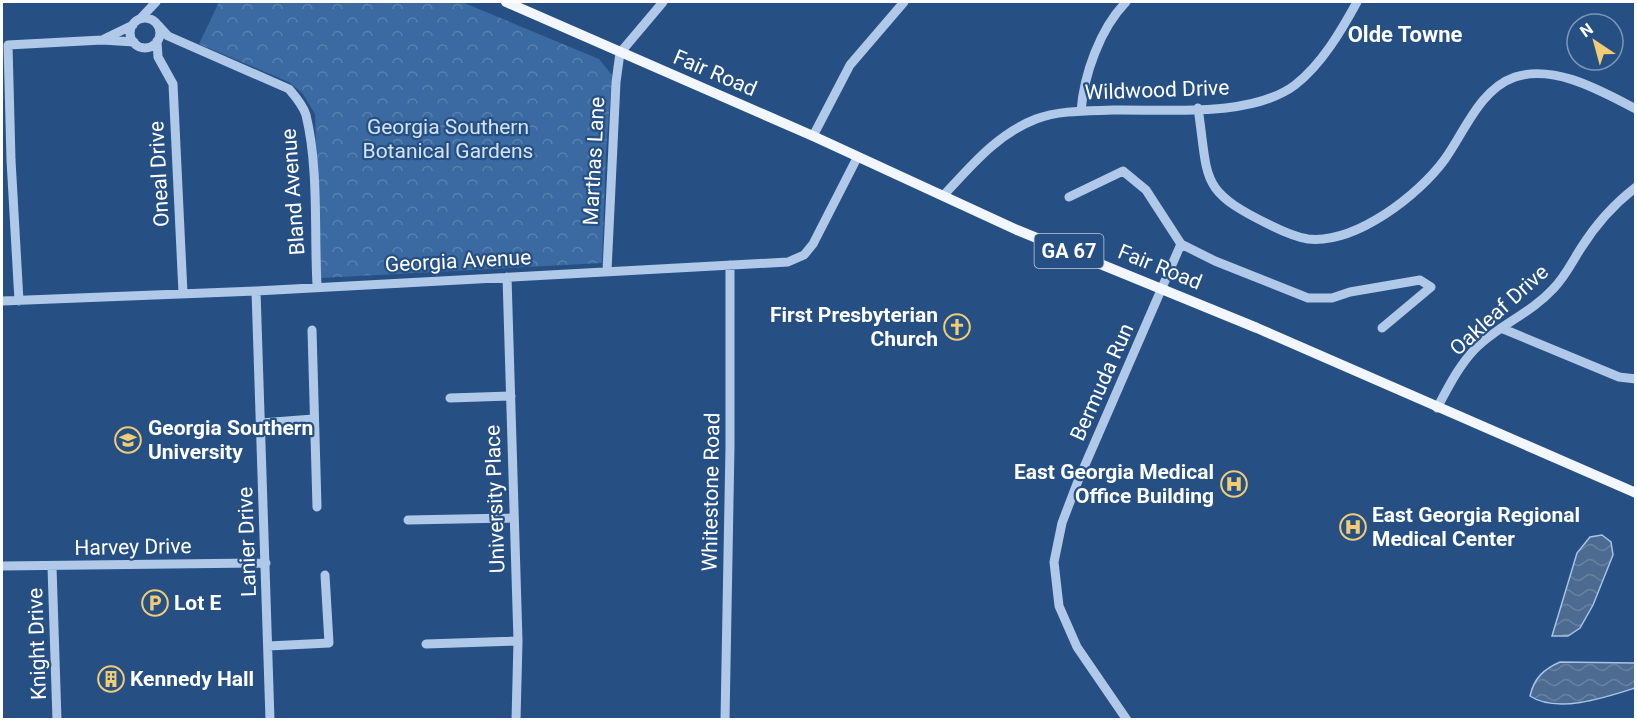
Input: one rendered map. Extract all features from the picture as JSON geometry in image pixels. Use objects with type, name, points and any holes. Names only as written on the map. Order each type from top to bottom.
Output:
[{"type":"main road","name":"Fair Road","points":[[506,2],[813,136],[1017,230],[1163,289],[1635,494]]},
{"type":"street","points":[[620,53],[663,2]]},
{"type":"street","points":[[813,136],[850,65],[904,2]]},
{"type":"street","points":[[1081,111],[1083,92],[1109,22],[1126,2]]},
{"type":"street","name":"Wildwood Drive","points":[[943,196],[1000,138],[1038,118],[1081,111],[1198,108],[1255,102],[1294,85],[1324,54],[1357,2]]},
{"type":"street","points":[[102,40],[136,22],[155,3]]},
{"type":"street","points":[[136,22],[156,23],[155,3]]},
{"type":"street","points":[[136,22],[130,34],[138,45]]},
{"type":"street","name":"Bland Avenue","points":[[156,23],[161,39],[289,88],[299,101],[306,114],[315,193],[317,285]]},
{"type":"street","points":[[19,301],[5,43],[102,40],[151,46],[161,39]]},
{"type":"street","name":"Oneal Drive","points":[[158,57],[161,39]]},
{"type":"street","name":"Oneal Drive","points":[[138,45],[158,57],[173,84],[183,293]]},
{"type":"street","name":"Marthas Lane","points":[[607,271],[616,82],[620,53]]},
{"type":"street","points":[[1198,108],[1203,160],[1208,178],[1217,191],[1226,201],[1241,210],[1286,233],[1309,239],[1327,238],[1353,231],[1401,202],[1428,180],[1445,159],[1487,96],[1514,78],[1550,76],[1587,84],[1635,109]]},
{"type":"street","name":"Georgia Avenue","points":[[2,301],[256,291],[317,285],[788,262],[804,255],[857,158]]},
{"type":"street","points":[[1069,197],[1123,171],[1146,190],[1181,244],[1215,261],[1308,298],[1332,298],[1350,292],[1420,280],[1431,287],[1382,328]]},
{"type":"street","name":"Oakleaf Drive","points":[[1437,408],[1458,370],[1474,350],[1501,328],[1533,309],[1554,289],[1594,228],[1609,210],[1635,187]]},
{"type":"street","name":"Bermuda Run","points":[[1127,720],[1077,647],[1059,606],[1054,562],[1062,523],[1078,481],[1181,244]]},
{"type":"street","name":"Whitestone Road","points":[[724,720],[730,446],[730,265]]},
{"type":"street","name":"University Place","points":[[507,277],[518,641],[516,720]]},
{"type":"street","name":"Lanier Drive","points":[[256,291],[270,720]]},
{"type":"street","points":[[1501,328],[1619,377],[1635,379]]},
{"type":"street","points":[[312,330],[317,507]]},
{"type":"street","points":[[450,398],[511,396]]},
{"type":"street","points":[[261,423],[313,419]]},
{"type":"street","points":[[408,520],[513,518]]},
{"type":"street","name":"Harvey Drive","points":[[2,566],[266,563]]},
{"type":"street","name":"Knight Drive","points":[[52,567],[57,720]]},
{"type":"street","points":[[268,646],[329,643],[325,575]]},
{"type":"street","points":[[426,644],[518,641]]},
{"type":"green space","name":"Georgia Southern Botanical Gardens","points":[[219,2],[462,2],[599,59],[612,75],[606,152],[602,263],[320,278],[315,114],[303,94],[289,82],[199,44]]},
{"type":"water","points":[[1602,535],[1611,542],[1613,555],[1593,605],[1580,628],[1568,636],[1552,636],[1577,553],[1590,537]]},
{"type":"water","points":[[1560,662],[1635,663],[1635,688],[1597,699],[1568,704],[1554,704],[1530,696],[1540,675]]},
{"type":"place","name":"First Presbyterian Church","points":[[957,327]]},
{"type":"place","name":"Georgia Southern University","points":[[128,440]]},
{"type":"place","name":"East Georgia Medical Office Building","points":[[1234,484]]},
{"type":"place","name":"East Georgia Regional Medical Center","points":[[1353,527]]},
{"type":"place","name":"Lot E","points":[[155,603]]},
{"type":"place","name":"Kennedy Hall","points":[[111,679]]},
{"type":"district","name":"Olde Towne","points":[[1405,34]]}]
